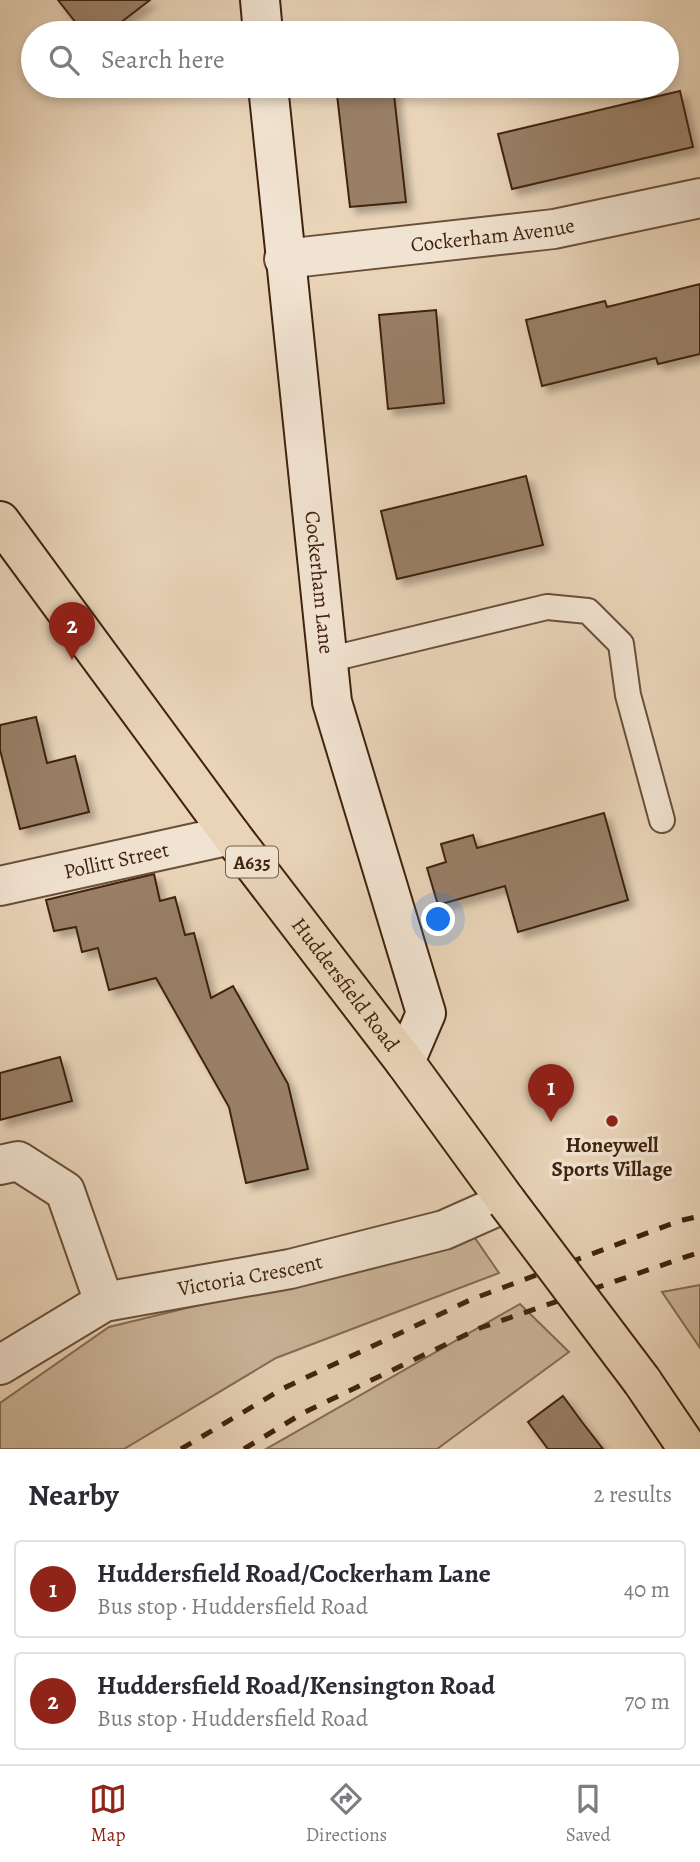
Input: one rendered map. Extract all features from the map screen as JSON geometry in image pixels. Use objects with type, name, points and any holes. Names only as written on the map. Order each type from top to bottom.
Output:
[{"type":"highway","name":"Huddersfield Road","points":[[0,521],[231,835],[405,1062],[642,1381],[688,1449]]},
{"type":"street","points":[[260,0],[262,21]]},
{"type":"street","name":"Cockerham Lane","points":[[269,98],[332,702],[426,1013],[405,1062]]},
{"type":"street","name":"Cockerham Avenue","points":[[284,259],[554,229],[700,198]]},
{"type":"street","name":"Pollitt Street","points":[[0,886],[231,835]]},
{"type":"street","points":[[0,1165],[18,1161],[65,1191],[104,1302]]},
{"type":"street","name":"Victoria Crescent","points":[[0,1364],[104,1302],[290,1269],[444,1230],[507,1202]]},
{"type":"lane","points":[[327,660],[547,607],[588,611],[621,644],[628,695],[662,820]]},
{"type":"shaded area","points":[[475,1238],[499,1273],[276,1358],[124,1449],[0,1449],[0,1403],[109,1327]]},
{"type":"shaded area","points":[[700,1285],[700,1348],[662,1292]]},
{"type":"shaded area","points":[[520,1304],[569,1352],[437,1449],[266,1449]]},
{"type":"building","points":[[58,0],[150,0],[123,21],[75,21]]},
{"type":"building","points":[[679,91],[693,147],[512,189],[498,134],[650,98],[679,98]]},
{"type":"building","points":[[337,98],[394,98],[406,202],[350,207]]},
{"type":"building","points":[[700,284],[700,354],[658,364],[656,358],[542,386],[526,320],[605,301],[607,307]]},
{"type":"building","points":[[436,310],[444,403],[388,409],[379,315]]},
{"type":"building","points":[[526,476],[543,545],[397,579],[381,511]]},
{"type":"building","points":[[36,717],[47,763],[75,756],[89,812],[20,829],[0,750],[0,725]]},
{"type":"building","points":[[604,813],[628,900],[518,932],[505,886],[438,905],[427,868],[446,862],[441,844],[473,835],[477,848]]},
{"type":"building","points":[[154,874],[160,901],[175,897],[185,935],[194,933],[211,998],[233,986],[288,1084],[308,1169],[246,1183],[229,1107],[156,978],[109,990],[98,948],[82,952],[76,927],[54,931],[46,900]]},
{"type":"building","points":[[60,1057],[72,1101],[0,1120],[0,1073]]},
{"type":"building","points":[[563,1396],[603,1449],[548,1449],[528,1422]]},
{"type":"railway","points":[[181,1449],[284,1388],[470,1300],[679,1221],[700,1216]]},
{"type":"railway","points":[[244,1449],[303,1413],[480,1328],[700,1252]]},
{"type":"place","name":"Huddersfield Road/Kensington Road","points":[[72,660]]},
{"type":"place","name":"Honeywell Sports Village","points":[[612,1121]]},
{"type":"place","name":"Huddersfield Road/Cockerham Lane","points":[[551,1122]]}]
